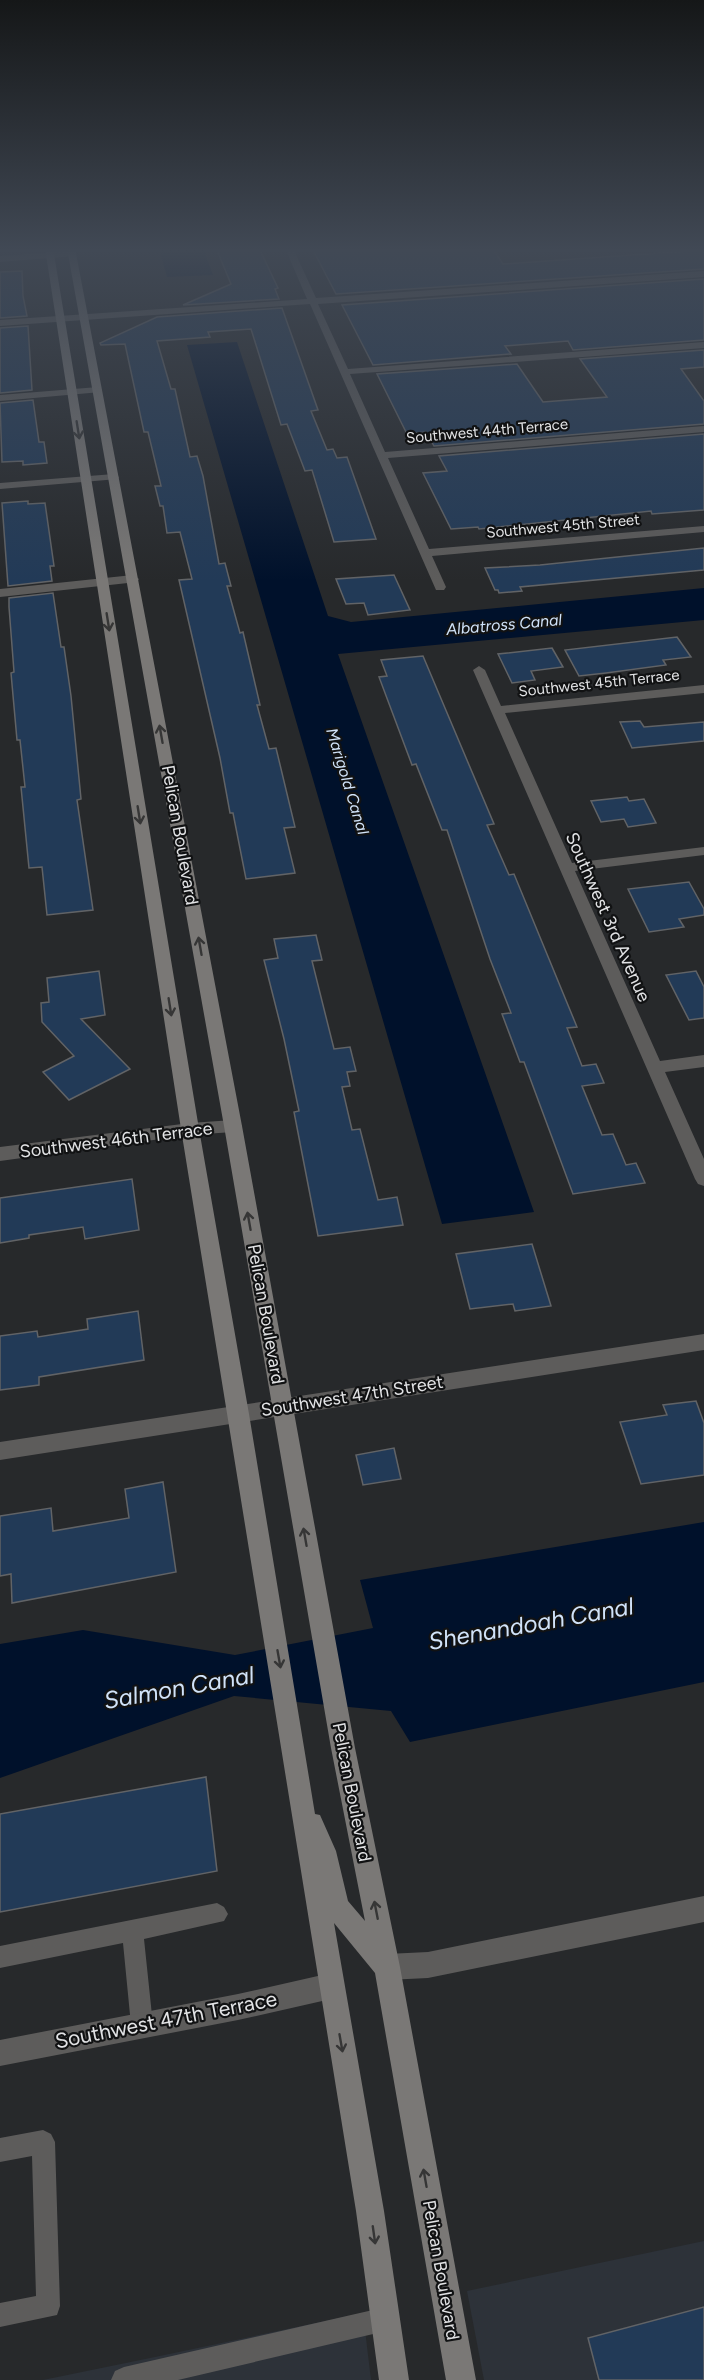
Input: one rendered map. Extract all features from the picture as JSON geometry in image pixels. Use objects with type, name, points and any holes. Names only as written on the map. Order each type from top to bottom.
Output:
[{"type":"street","name":"Pelican Boulevard","points":[[67,359],[190,1129],[370,2211],[394,2380]]},
{"type":"street","name":"Pelican Boulevard","points":[[92,359],[343,1748],[387,1967],[460,2380]]},
{"type":"street","points":[[338,359],[440,588]]},
{"type":"street","points":[[344,372],[516,359]]},
{"type":"street","points":[[0,398],[98,390]]},
{"type":"street","name":"Southwest 44th Terrace","points":[[381,455],[704,429]]},
{"type":"street","points":[[0,486],[114,477]]},
{"type":"street","name":"Southwest 45th Street","points":[[425,554],[704,529]]},
{"type":"street","points":[[0,592],[133,579]]},
{"type":"street","name":"Southwest 3rd Avenue","points":[[479,670],[704,1179]]},
{"type":"street","name":"Southwest 45th Terrace","points":[[498,710],[704,689]]},
{"type":"street","points":[[565,868],[704,851]]},
{"type":"street","points":[[654,1068],[704,1061]]},
{"type":"street","name":"Southwest 46th Terrace","points":[[0,1154],[190,1129],[232,1126]]},
{"type":"street","name":"Southwest 47th Street","points":[[0,1451],[704,1342]]},
{"type":"street","points":[[303,1808],[324,1851],[337,1907],[387,1967],[428,1965],[704,1909]]},
{"type":"street","name":"Southwest 47th Terrace","points":[[0,2053],[257,2003],[331,1986]]},
{"type":"lane","points":[[0,1957],[217,1914]]},
{"type":"lane","points":[[133,1931],[142,2025]]},
{"type":"lane","points":[[0,2150],[43,2142],[48,2306],[0,2315]]},
{"type":"lane","points":[[124,2380],[167,2375],[386,2319]]},
{"type":"shaded area","points":[[704,2241],[704,2380],[484,2380],[467,2291]]},
{"type":"shaded area","points":[[363,2313],[371,2380],[43,2380],[155,2357]]},
{"type":"water","points":[[191,359],[243,359],[328,616],[351,622],[704,588],[704,620],[338,654],[534,1212],[442,1224]]},
{"type":"water","points":[[704,1522],[704,1682],[410,1742],[391,1711],[234,1696],[0,1778],[0,1644],[83,1630],[235,1655],[373,1628],[360,1580]]},
{"type":"building","points":[[0,359],[30,359],[32,390],[0,393]]},
{"type":"building","points":[[128,359],[162,359],[171,389],[175,389],[190,457],[197,456],[203,476],[219,564],[225,563],[231,586],[227,586],[240,633],[243,632],[260,705],[257,705],[269,749],[276,748],[295,827],[284,828],[295,873],[246,879],[179,580],[192,579],[180,532],[167,533],[163,506],[160,506],[155,486],[161,486],[148,432],[144,432]]},
{"type":"building","points":[[260,359],[300,359],[318,410],[311,411],[327,450],[333,449],[337,458],[347,457],[376,539],[334,542],[312,470],[305,471],[287,424],[281,425]]},
{"type":"building","points":[[370,359],[447,359],[373,365]]},
{"type":"building","points":[[580,359],[704,359],[704,367],[681,369],[704,401],[704,424],[434,446],[426,432],[407,434],[377,374],[517,364],[543,402],[607,397]]},
{"type":"building","points":[[33,400],[39,442],[44,442],[47,463],[23,465],[23,461],[2,462],[0,403]]},
{"type":"building","points":[[704,434],[704,510],[652,514],[651,511],[479,529],[478,527],[451,529],[423,473],[447,471],[439,456]]},
{"type":"building","points":[[28,501],[28,504],[45,503],[54,566],[50,566],[52,581],[8,586],[2,503]]},
{"type":"building","points":[[704,548],[704,570],[520,587],[522,591],[499,593],[495,590],[485,568],[540,565]]},
{"type":"building","points":[[394,575],[410,610],[368,615],[364,603],[346,604],[336,579]]},
{"type":"building","points":[[53,593],[71,696],[81,799],[77,800],[93,910],[47,915],[42,867],[29,868],[21,787],[25,787],[20,740],[17,740],[11,673],[14,672],[9,598]]},
{"type":"building","points":[[677,637],[691,657],[663,660],[666,665],[606,673],[579,676],[565,650]]},
{"type":"building","points":[[552,648],[563,667],[531,671],[535,680],[512,683],[498,654]]},
{"type":"building","points":[[423,656],[494,824],[487,825],[509,875],[514,874],[577,1027],[567,1028],[582,1066],[596,1064],[604,1083],[582,1086],[602,1135],[613,1134],[626,1165],[636,1163],[645,1183],[573,1194],[524,1062],[520,1062],[502,1014],[511,1013],[490,959],[447,830],[442,830],[416,764],[412,765],[379,677],[387,676],[381,660]]},
{"type":"building","points":[[640,721],[644,727],[704,722],[704,741],[632,748],[620,722]]},
{"type":"building","points":[[627,797],[629,801],[644,799],[656,823],[628,827],[624,819],[601,822],[591,801]]},
{"type":"building","points":[[689,882],[704,909],[704,915],[679,919],[684,927],[649,932],[628,889]]},
{"type":"building","points":[[316,935],[322,960],[312,961],[334,1049],[350,1047],[356,1071],[347,1072],[350,1086],[342,1087],[352,1130],[360,1129],[378,1200],[397,1197],[403,1225],[318,1236],[294,1112],[299,1111],[264,960],[278,958],[274,939]]},
{"type":"building","points":[[99,971],[105,1015],[81,1019],[130,1069],[69,1100],[43,1072],[74,1056],[42,1022],[41,1003],[49,1002],[47,978]]},
{"type":"building","points":[[696,971],[704,987],[704,1018],[689,1020],[666,975]]},
{"type":"building","points":[[132,1179],[139,1230],[85,1239],[83,1227],[29,1235],[29,1238],[0,1243],[0,1198]]},
{"type":"building","points":[[532,1244],[551,1306],[515,1311],[513,1304],[470,1309],[456,1254]]},
{"type":"building","points":[[138,1311],[144,1360],[39,1377],[39,1385],[0,1390],[0,1336],[37,1331],[38,1337],[88,1329],[87,1319]]},
{"type":"building","points":[[696,1401],[704,1423],[704,1475],[641,1484],[620,1422],[667,1415],[663,1405]]},
{"type":"building","points":[[394,1448],[401,1479],[363,1485],[356,1455]]},
{"type":"building","points":[[163,1482],[176,1572],[12,1603],[11,1574],[0,1576],[0,1516],[51,1508],[53,1531],[129,1518],[125,1489]]},
{"type":"building","points":[[206,1777],[217,1871],[0,1912],[0,1814]]},
{"type":"building","points":[[704,2307],[704,2380],[599,2380],[588,2338]]},
{"type":"water label","name":"Albatross Canal","points":[[504,624]]},
{"type":"water label","name":"Marigold Canal","points":[[348,781]]},
{"type":"water label","name":"Shenandoah Canal","points":[[531,1624]]},
{"type":"water label","name":"Salmon Canal","points":[[179,1688]]}]
